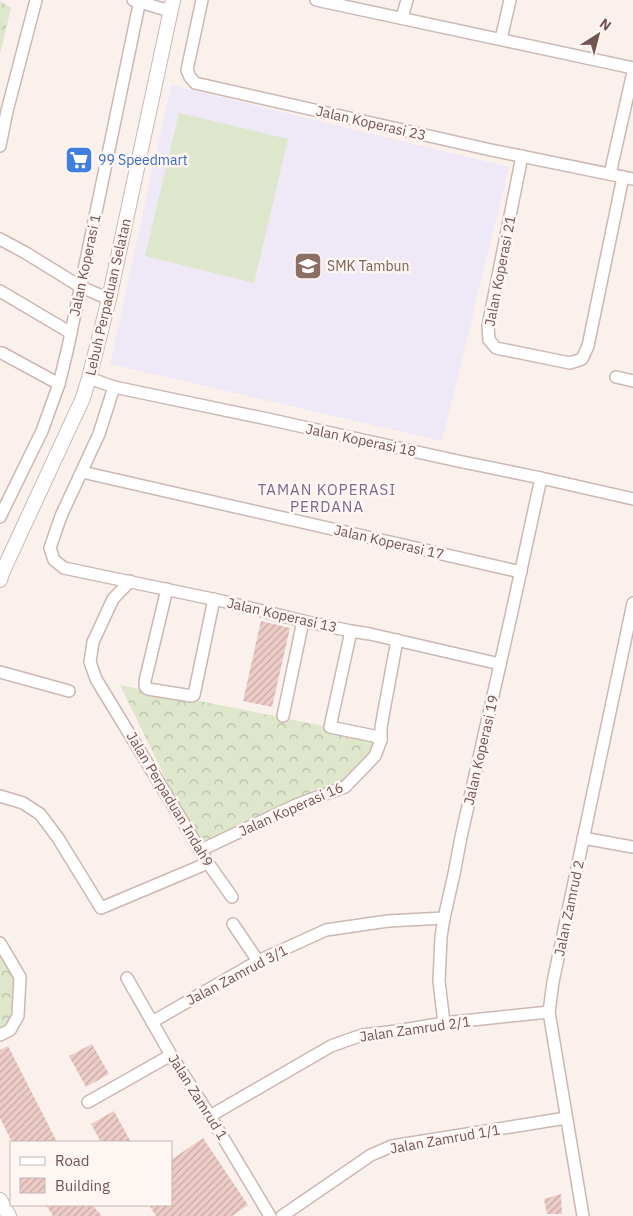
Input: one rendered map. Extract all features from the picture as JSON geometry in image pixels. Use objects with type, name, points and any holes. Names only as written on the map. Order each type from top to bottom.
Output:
[{"type":"street","points":[[0,146],[4,109],[36,0]]},
{"type":"street","name":"Jalan Koperasi 23","points":[[202,0],[187,70],[195,83],[628,178]]},
{"type":"street","points":[[316,0],[633,68]]},
{"type":"street","points":[[402,18],[407,0]]},
{"type":"street","points":[[501,39],[510,0]]},
{"type":"street","points":[[138,1],[171,6]]},
{"type":"street","name":"Jalan Koperasi 1","points":[[0,517],[42,431],[59,384],[138,1]]},
{"type":"street","name":"Lebuh Perpaduan Selatan","points":[[1,575],[83,398],[89,378],[108,299],[171,6]]},
{"type":"street","points":[[610,174],[633,72]]},
{"type":"street","name":"Jalan Koperasi 21","points":[[522,156],[488,326],[489,340],[496,348],[570,364],[582,359],[588,346],[628,178]]},
{"type":"street","points":[[0,239],[80,287],[108,299]]},
{"type":"street","points":[[0,291],[71,332]]},
{"type":"street","points":[[0,353],[59,384]]},
{"type":"street","points":[[616,377],[633,381]]},
{"type":"street","name":"Jalan Koperasi 18","points":[[89,378],[114,387],[633,499]]},
{"type":"street","points":[[82,472],[99,434],[114,387]]},
{"type":"street","name":"Jalan Koperasi 13","points":[[82,472],[50,548],[54,560],[64,568],[214,599],[303,621],[398,640],[500,664]]},
{"type":"street","name":"Jalan Koperasi 17","points":[[82,472],[521,572]]},
{"type":"street","name":"Jalan Koperasi 19","points":[[444,1023],[439,981],[444,918],[541,478]]},
{"type":"street","name":"Jalan Perpaduan Indah9","points":[[130,581],[113,599],[93,642],[90,662],[96,680],[110,700],[208,863],[232,897]]},
{"type":"street","points":[[167,589],[145,682],[145,686],[148,689],[192,696],[194,694],[214,599]]},
{"type":"street","name":"Jalan Zamrud 2","points":[[583,1216],[549,1012],[553,982],[633,602]]},
{"type":"street","points":[[283,716],[303,621]]},
{"type":"street","points":[[351,631],[330,727],[374,736],[381,740]]},
{"type":"street","name":"Jalan Koperasi 16","points":[[201,850],[296,805],[345,787],[375,756],[381,740],[381,727],[398,640]]},
{"type":"street","points":[[0,672],[69,691]]},
{"type":"street","points":[[0,796],[23,803],[40,814],[58,838],[101,908],[208,863]]},
{"type":"street","points":[[583,838],[633,847]]},
{"type":"street","name":"Jalan Zamrud 3/1","points":[[152,1022],[258,961],[326,930],[388,921],[444,918]]},
{"type":"street","points":[[233,924],[258,961]]},
{"type":"street","points":[[0,943],[20,977],[18,1016],[10,1030],[0,1036]]},
{"type":"street","name":"Jalan Zamrud 1","points":[[128,978],[171,1056],[210,1116],[270,1216]]},
{"type":"street","name":"Jalan Zamrud 2/1","points":[[210,1116],[331,1046],[362,1034],[549,1012]]},
{"type":"street","points":[[88,1102],[171,1056]]},
{"type":"street","name":"Jalan Zamrud 1/1","points":[[282,1216],[371,1155],[392,1146],[566,1118]]},
{"type":"street","points":[[0,1200],[9,1216]]},
{"type":"shaded area","name":"SMK Tambun","points":[[171,85],[509,167],[442,441],[110,364]]},
{"type":"green space","points":[[0,1],[11,8],[0,54]]},
{"type":"green space","points":[[179,113],[288,139],[254,283],[145,256]]},
{"type":"green space","points":[[120,685],[374,736],[377,749],[345,787],[197,843]]},
{"type":"green space","points":[[0,943],[20,977],[10,1030],[0,1035]]},
{"type":"building","points":[[261,621],[290,628],[272,707],[243,701]]},
{"type":"building","points":[[92,1044],[109,1074],[86,1087],[69,1056]]},
{"type":"building","points":[[8,1046],[56,1141],[12,1141],[0,1118],[0,1050]]},
{"type":"building","points":[[114,1111],[130,1141],[100,1141],[91,1124]]},
{"type":"building","points":[[203,1138],[248,1205],[232,1216],[156,1216],[150,1206],[172,1206],[172,1159]]},
{"type":"building","points":[[561,1194],[562,1214],[547,1214],[544,1199]]},
{"type":"building","points":[[47,1206],[93,1206],[102,1216],[53,1216]]},
{"type":"place","name":"99 Speedmart","points":[[79,160]]},
{"type":"place","name":"SMK Tambun","points":[[308,266]]},
{"type":"district","name":"TAMAN KOPERASI PERDANA","points":[[327,498]]}]
